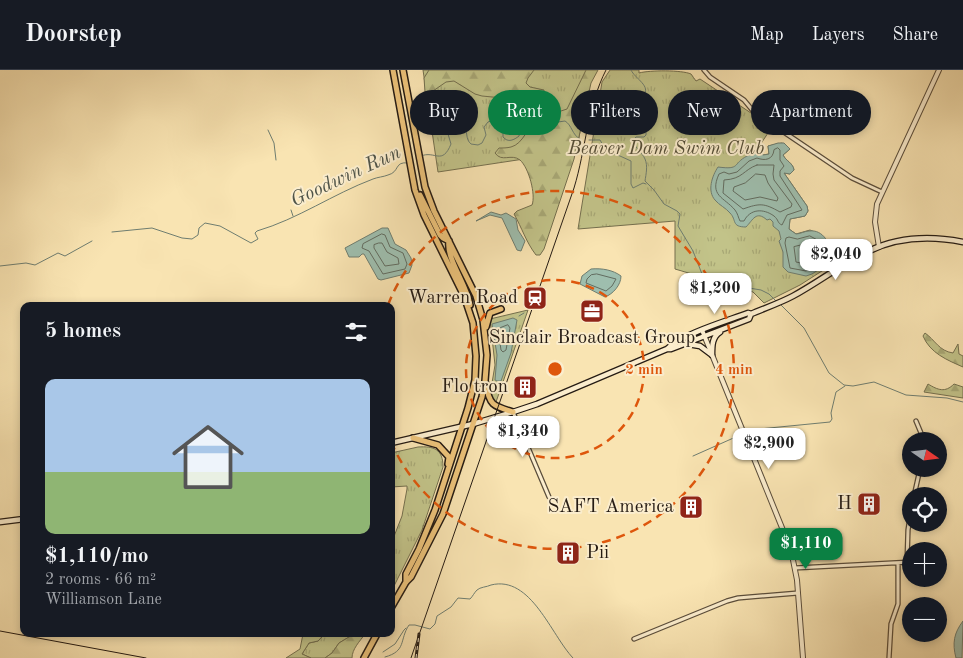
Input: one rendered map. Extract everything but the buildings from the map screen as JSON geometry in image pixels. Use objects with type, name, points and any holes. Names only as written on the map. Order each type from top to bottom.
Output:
[{"type":"main road","points":[[393,70],[412,178],[420,204],[464,296],[473,323]]},
{"type":"main road","points":[[395,601],[411,577],[443,514],[473,424],[485,380],[487,355],[485,330],[476,296],[430,200],[421,166],[403,70]]},
{"type":"main road","points":[[412,178],[440,235],[449,241]]},
{"type":"main road","points":[[395,442],[462,427],[542,402],[667,348],[672,343],[702,330],[786,300],[858,256],[879,246],[920,239],[944,239],[963,242]]},
{"type":"main road","points":[[406,582],[406,574],[430,523],[462,427],[475,380],[476,356],[469,295],[449,253],[449,241]]},
{"type":"main road","points":[[485,330],[490,313],[501,309]]},
{"type":"main road","points":[[667,348],[671,349],[705,337],[748,319],[751,314]]},
{"type":"main road","points":[[712,355],[715,337],[727,328]]},
{"type":"main road","points":[[682,345],[698,345],[712,355]]},
{"type":"main road","points":[[485,380],[487,395],[493,404],[513,412]]},
{"type":"main road","points":[[412,438],[433,442],[442,447],[449,457],[448,468]]},
{"type":"main road","points":[[0,522],[20,520]]},
{"type":"main road","points":[[395,595],[400,592]]},
{"type":"main road","points":[[364,658],[375,637]]},
{"type":"street","points":[[704,70],[710,78],[744,100],[754,112],[852,178],[882,192]]},
{"type":"street","points":[[879,246],[875,216],[882,192],[939,70]]},
{"type":"street","points":[[702,330],[781,524],[796,568],[804,658]]},
{"type":"street","points":[[513,412],[549,497]]},
{"type":"street","points":[[916,421],[921,432]]},
{"type":"street","points":[[889,658],[891,624],[898,604],[898,563]]},
{"type":"street","points":[[796,568],[902,563]]},
{"type":"street","points":[[634,639],[727,601],[738,598],[798,593]]},
{"type":"green space","points":[[423,70],[597,70],[587,85],[586,90],[571,90],[571,135],[579,135],[577,151],[438,172],[433,135],[478,135],[478,90],[426,90]]},
{"type":"green space","points":[[429,70],[534,70],[526,83],[530,87],[544,90],[488,90],[488,97],[482,96],[478,95],[478,90],[469,90],[454,81],[446,82],[434,90],[425,90],[424,78]]},
{"type":"green space","points":[[586,70],[598,70],[589,90],[576,90]]},
{"type":"green space","name":"Beaver Dam Swim Club","points":[[610,70],[639,70],[639,73],[673,71],[691,74],[696,81],[700,79],[716,90],[668,90],[668,135],[741,135],[741,106],[751,113],[751,135],[767,135],[756,151],[758,150],[763,155],[769,154],[768,146],[782,143],[790,149],[783,155],[794,170],[790,174],[784,173],[807,206],[808,211],[805,216],[790,219],[789,229],[796,234],[810,230],[821,236],[830,246],[836,262],[800,285],[764,303],[753,292],[675,269],[675,221],[578,229],[593,135],[658,135],[658,90],[601,90],[602,82]]},
{"type":"green space","points":[[571,101],[571,135],[579,135],[574,159],[544,249],[540,255],[536,255],[514,214],[532,205],[533,195],[529,175],[517,158],[504,158],[495,153],[499,148],[515,145],[525,135],[561,135],[561,111],[567,109]]},
{"type":"green space","points":[[528,310],[496,402],[493,401],[490,395],[495,365],[490,319]]},
{"type":"green space","points":[[925,333],[948,352],[953,353],[958,344],[959,354],[963,356],[963,367],[945,359],[930,347],[923,336]]},
{"type":"green space","points":[[928,384],[941,390],[948,389],[954,384],[963,387],[963,398],[924,392]]},
{"type":"green space","points":[[418,447],[433,448],[439,452],[443,461],[443,467],[422,530],[395,584],[395,534],[402,516],[407,486],[395,487],[395,452]]},
{"type":"green space","points":[[302,637],[322,637],[318,641],[309,643],[302,654],[311,658],[286,658],[300,649]]},
{"type":"green space","points":[[321,637],[349,637],[339,643],[332,653],[325,658],[311,658],[302,654],[309,643],[318,641]]},
{"type":"green space","points":[[349,637],[363,637],[355,648],[352,658],[325,658],[332,653],[339,643]]},
{"type":"water","points":[[784,143],[790,149],[783,155],[794,170],[790,174],[784,173],[807,206],[808,211],[805,216],[790,219],[789,229],[796,234],[809,231],[819,233],[826,239],[834,256],[833,260],[806,276],[788,272],[783,267],[783,252],[779,241],[781,239],[779,231],[773,226],[773,222],[770,219],[767,220],[757,216],[746,227],[738,226],[730,213],[715,200],[711,192],[712,179],[718,167],[730,168],[736,166],[742,159],[758,150],[763,155],[769,154],[768,146]]},
{"type":"water","points":[[491,212],[501,215],[506,213],[516,219],[518,230],[525,241],[521,251],[517,250],[502,218],[490,215],[476,221]]},
{"type":"water","points":[[382,228],[388,228],[395,244],[406,250],[411,258],[412,265],[409,273],[381,280],[378,279],[364,254],[359,257],[349,257],[345,248]]},
{"type":"water","points":[[591,269],[614,272],[621,276],[620,283],[611,294],[605,297],[580,284],[582,276]]},
{"type":"water","points":[[513,318],[517,320],[511,353],[501,381],[497,381],[495,380],[497,355],[492,324]]},
{"type":"water","points":[[963,621],[962,658],[956,658],[955,638]]},
{"type":"waterway","points":[[631,70],[645,89],[642,97],[633,103],[632,109],[635,124],[637,126],[643,124],[646,126],[646,135],[644,137],[636,137],[633,140],[646,162],[645,181],[664,204],[680,214],[678,226],[693,251],[702,274],[711,279],[725,279],[743,287],[761,290],[769,294],[777,302]]},
{"type":"waterway","name":"Goodwin Run","points":[[421,156],[441,156],[448,151],[451,144],[448,134],[450,127],[455,124],[464,125],[469,142],[478,145],[482,143],[486,135],[484,127],[488,122],[493,120],[501,123],[503,137],[511,140],[519,136],[520,123],[525,117],[544,127],[551,123],[565,121],[580,139]]},
{"type":"waterway","points":[[268,130],[274,143],[276,160]]},
{"type":"waterway","name":"Goodwin Run","points":[[589,140],[600,140],[607,152],[631,161],[631,184],[633,188],[643,183],[646,184]]},
{"type":"waterway","name":"Goodwin Run","points":[[112,232],[152,228],[182,238],[192,239],[198,235],[199,228],[205,223],[220,226],[251,243],[258,239],[255,233],[257,231],[287,220],[358,185],[392,174],[399,165],[408,163]]},
{"type":"waterway","points":[[291,210],[293,216]]},
{"type":"waterway","name":"Goodwin Run","points":[[0,266],[26,263],[35,265],[58,253],[65,256],[92,241]]},
{"type":"waterway","points":[[780,304],[804,328],[829,373],[844,385],[853,386],[874,382],[906,395],[947,398],[963,402]]},
{"type":"waterway","points":[[519,316],[524,313]]},
{"type":"waterway","points":[[749,430],[830,422],[836,392],[845,386]]},
{"type":"waterway","points":[[693,456],[738,436]]},
{"type":"waterway","points":[[385,657],[397,652],[409,625],[430,629],[435,624],[437,616],[451,607],[458,598],[470,599],[480,588],[505,584],[518,589],[529,598],[539,609],[573,658]]},
{"type":"waterway","points":[[383,652],[395,644],[406,628]]},
{"type":"tram line","points":[[411,658],[574,188],[591,113],[606,70]]},
{"type":"tram line","points":[[0,631],[20,635]]},
{"type":"tram line","points":[[32,637],[146,658]]},
{"type":"railway","points":[[416,658],[419,634]]},
{"type":"place","name":"Warren Road","points":[[535,298]]},
{"type":"place","name":"Sinclair Broadcast Group","points":[[592,311]]},
{"type":"place","name":"Flo tron","points":[[525,387]]},
{"type":"place","name":"H","points":[[869,504]]},
{"type":"place","name":"SAFT America","points":[[691,507]]},
{"type":"place","name":"Pii","points":[[568,553]]}]
